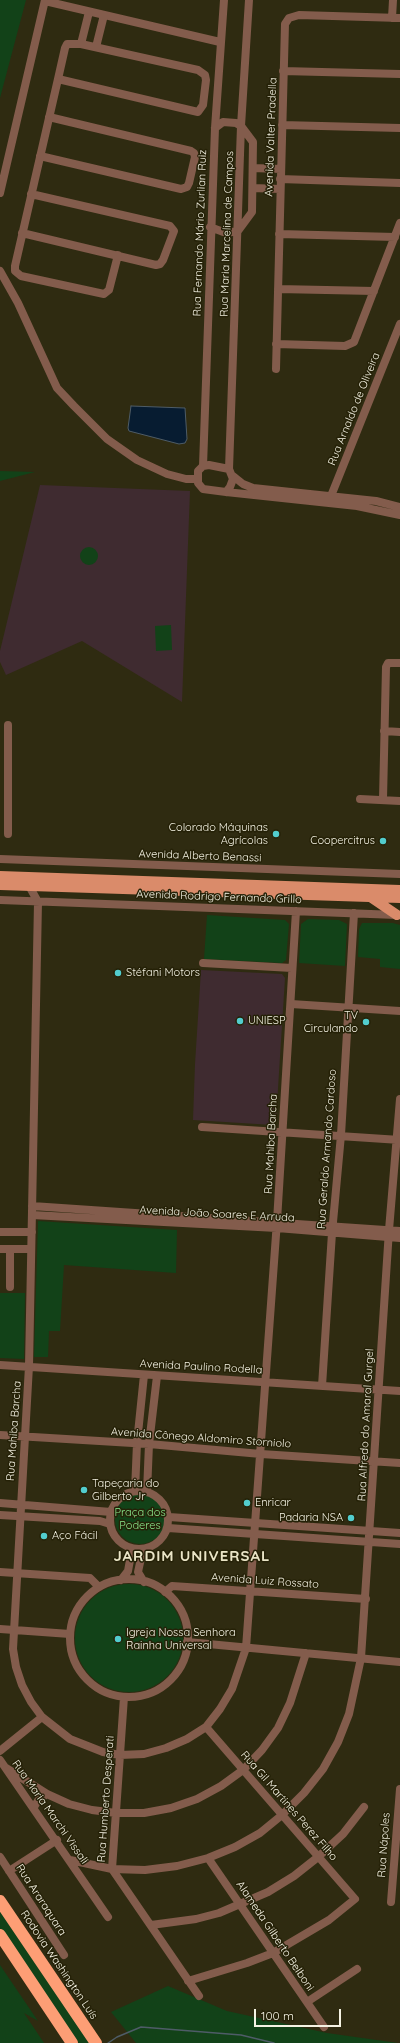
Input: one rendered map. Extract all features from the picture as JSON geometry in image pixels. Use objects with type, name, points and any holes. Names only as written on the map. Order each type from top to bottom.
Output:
[{"type":"highway","name":"Rodovia Washington Luís","points":[[0,1901],[95,2042]]},
{"type":"highway","points":[[0,1935],[72,2043]]},
{"type":"main road","points":[[0,876],[400,890]]},
{"type":"main road","points":[[0,885],[400,898]]},
{"type":"main road","points":[[372,898],[399,915]]},
{"type":"street","name":"Rua Fernando Mário Zurlian Ruiz","points":[[203,466],[210,227],[220,42],[224,0]]},
{"type":"street","name":"Rua Maria Marcelina de Campos","points":[[231,472],[241,126],[249,0]]},
{"type":"street","points":[[393,0],[396,18]]},
{"type":"street","points":[[0,193],[45,1],[220,42]]},
{"type":"street","points":[[81,44],[88,12]]},
{"type":"street","points":[[96,47],[104,15]]},
{"type":"street","name":"Avenida Valter Pradella","points":[[276,369],[284,27],[288,20],[294,16],[396,18]]},
{"type":"street","points":[[58,79],[198,112],[201,110],[203,105],[206,80],[202,72],[96,47],[81,44],[67,44],[58,79],[49,117],[32,194],[22,233],[15,271],[21,276],[104,294],[109,290],[118,255]]},
{"type":"street","points":[[283,71],[400,74]]},
{"type":"street","points":[[40,156],[181,189],[187,187],[195,157],[194,153],[191,151],[49,117]]},
{"type":"street","points":[[210,227],[226,233],[238,231],[252,212],[253,142],[241,126],[229,121],[220,124],[215,128]]},
{"type":"street","points":[[282,125],[400,128]]},
{"type":"street","points":[[253,168],[281,169]]},
{"type":"street","points":[[280,179],[400,183]]},
{"type":"street","points":[[253,188],[280,189]]},
{"type":"street","points":[[22,233],[160,264],[174,231],[170,226],[32,194]]},
{"type":"street","points":[[276,344],[345,346],[351,344],[357,338],[400,224]]},
{"type":"street","points":[[279,234],[395,237]]},
{"type":"street","points":[[0,271],[18,303],[57,388],[74,406],[108,439],[137,460],[167,474],[186,479],[197,479]]},
{"type":"street","points":[[278,289],[374,291]]},
{"type":"street","name":"Rua Arnaldo de Oliveira","points":[[330,500],[400,324]]},
{"type":"street","points":[[400,507],[376,501],[330,500],[203,489],[197,479],[198,471],[203,466],[216,465],[231,472],[243,484],[253,488],[330,500],[400,515]]},
{"type":"street","points":[[226,492],[232,485],[231,472]]},
{"type":"street","points":[[383,799],[386,664],[400,663]]},
{"type":"street","points":[[8,725],[3,786],[8,834]]},
{"type":"street","points":[[384,731],[400,732]]},
{"type":"street","points":[[360,799],[400,801]]},
{"type":"street","points":[[0,853],[3,859]]},
{"type":"street","name":"Avenida Alberto Benassi","points":[[3,859],[400,874]]},
{"type":"street","name":"Rua Mahiba Barcha","points":[[24,877],[38,902],[29,1366],[26,1437],[16,1573],[13,1649],[16,1667],[28,1696],[42,1717],[70,1739],[92,1748],[120,1755],[144,1754],[166,1748],[187,1740],[206,1727],[220,1709],[232,1689],[246,1648],[277,1225],[296,911]]},
{"type":"street","name":"Avenida Rodrigo Fernando Grillo","points":[[0,900],[399,915]]},
{"type":"street","name":"Rua Geraldo Armando Cardoso","points":[[322,1386],[332,1230],[341,1136],[354,913]]},
{"type":"street","points":[[203,963],[292,968]]},
{"type":"street","points":[[291,1004],[400,1011]]},
{"type":"street","name":"Rua Alfredo do Amaral Gurgel","points":[[70,1860],[112,1869],[151,1869],[177,1866],[208,1858],[235,1847],[260,1832],[282,1815],[304,1794],[323,1769],[338,1742],[349,1714],[361,1658],[370,1542],[389,1234],[399,1140],[400,1099]]},
{"type":"street","points":[[202,1127],[399,1140]]},
{"type":"street","name":"Avenida João Soares E Arruda","points":[[32,1206],[86,1209],[389,1234],[400,1238]]},
{"type":"street","points":[[85,1218],[86,1209]]},
{"type":"street","name":"Avenida João Soares E Arruda","points":[[32,1215],[236,1222]]},
{"type":"street","name":"Avenida João Soares E Arruda","points":[[389,1234],[400,1231]]},
{"type":"street","points":[[0,1232],[32,1232]]},
{"type":"street","points":[[0,1248],[31,1249]]},
{"type":"street","points":[[10,1249],[10,1287]]},
{"type":"street","name":"Avenida Paulino Rodella","points":[[0,1365],[400,1391]]},
{"type":"street","points":[[135,1491],[137,1443],[144,1375]]},
{"type":"street","points":[[147,1492],[149,1444],[157,1376]]},
{"type":"street","name":"Avenida Cônego Aldomiro Storniolo","points":[[0,1436],[137,1443],[261,1454],[400,1463]]},
{"type":"street","points":[[135,1491],[147,1492],[162,1501],[168,1516],[168,1528],[159,1543],[143,1550],[132,1549],[117,1540],[112,1532],[110,1524],[111,1512],[120,1498],[135,1491]]},
{"type":"street","points":[[0,1503],[111,1512]]},
{"type":"street","points":[[0,1515],[100,1521],[110,1524]]},
{"type":"street","points":[[168,1516],[256,1524],[400,1533]]},
{"type":"street","points":[[168,1528],[400,1544]]},
{"type":"street","points":[[121,1580],[128,1571],[132,1549]]},
{"type":"street","points":[[143,1550],[138,1572],[144,1582]]},
{"type":"street","points":[[0,1572],[90,1578],[99,1587]]},
{"type":"street","points":[[121,1580],[144,1582],[165,1592],[176,1604],[184,1620],[187,1642],[181,1664],[167,1683],[147,1694],[124,1697],[102,1690],[84,1676],[73,1657],[70,1634],[76,1612],[82,1602],[99,1587],[121,1580]]},
{"type":"street","name":"Avenida Luiz Rossato","points":[[165,1592],[172,1586],[366,1598]]},
{"type":"street","points":[[0,1629],[70,1634]]},
{"type":"street","points":[[187,1642],[400,1662]]},
{"type":"street","points":[[6,1768],[47,1794],[81,1807],[116,1813],[144,1813],[171,1808],[197,1799],[221,1786],[243,1770],[262,1750],[278,1728],[290,1703],[306,1653]]},
{"type":"street","name":"Rua Humberto Desperati","points":[[124,1697],[112,1869],[199,1996]]},
{"type":"street","points":[[0,1751],[42,1717]]},
{"type":"street","name":"Rua Gil Martines Perez Filho","points":[[206,1727],[355,1899],[316,1928],[273,1953]]},
{"type":"street","name":"Rua Maria Marchi Vissali","points":[[0,1760],[57,1840],[108,1917]]},
{"type":"street","name":"Rua Nápoles","points":[[391,1902],[400,1789]]},
{"type":"street","points":[[34,1807],[39,1799],[47,1794]]},
{"type":"street","points":[[151,1925],[196,1919],[240,1905],[268,1892],[294,1876],[318,1857],[343,1834],[364,1807]]},
{"type":"street","points":[[10,1871],[57,1840]]},
{"type":"street","name":"Rua Araraquara","points":[[0,1857],[64,1955]]},
{"type":"street","name":"Alameda Gilberto Belboni","points":[[208,1858],[324,2027]]},
{"type":"street","points":[[188,1981],[248,1964],[273,1953]]},
{"type":"street","points":[[307,2002],[357,1969]]},
{"type":"shaded area","points":[[40,485],[190,491],[182,702],[82,641],[6,675],[0,662],[0,651]]},
{"type":"shaded area","name":"UNIESP","points":[[201,970],[282,974],[285,978],[276,1120],[273,1125],[193,1120]]},
{"type":"green space","points":[[0,0],[26,0],[0,98]]},
{"type":"green space","points":[[0,471],[35,472],[0,481]]},
{"type":"green space","points":[[89,547],[95,550],[98,556],[95,562],[89,565],[83,562],[80,556],[83,550]]},
{"type":"green space","points":[[171,625],[172,650],[156,651],[155,626]]},
{"type":"green space","points":[[207,915],[285,920],[289,924],[286,960],[282,963],[204,959]]},
{"type":"green space","points":[[308,919],[339,920],[347,924],[345,966],[299,963],[301,924]]},
{"type":"green space","points":[[362,923],[393,923],[400,925],[400,969],[380,967],[380,959],[358,957],[359,929]]},
{"type":"green space","points":[[38,1221],[177,1230],[176,1273],[64,1265],[60,1331],[49,1331],[48,1357],[34,1357]]},
{"type":"green space","points":[[0,1293],[25,1293],[24,1359],[0,1358]]},
{"type":"green space","name":"Praça dos Poderes","points":[[140,1494],[149,1496],[160,1505],[165,1519],[163,1528],[154,1539],[140,1544],[131,1542],[120,1533],[115,1519],[117,1510],[126,1499]]},
{"type":"green space","points":[[129,1584],[150,1588],[167,1600],[179,1617],[183,1638],[179,1659],[167,1676],[150,1688],[129,1692],[108,1688],[91,1676],[79,1659],[75,1638],[79,1617],[91,1600],[108,1588]]},
{"type":"green space","points":[[0,1906],[92,2043],[79,2043],[75,2040],[0,1929]]},
{"type":"green space","points":[[0,1965],[38,2021],[24,2013],[44,2043],[0,2043]]},
{"type":"green space","points":[[168,1986],[227,2011],[327,2033],[398,2043],[136,2043],[111,2012]]},
{"type":"water","points":[[131,406],[185,408],[187,439],[185,443],[179,444],[129,431],[128,428]]},
{"type":"waterway","points":[[108,2043],[117,2037],[141,2027],[241,2035],[274,2043]]},
{"type":"place","name":"Colorado Máquinas Agrícolas","points":[[276,834]]},
{"type":"place","name":"Coopercitrus","points":[[383,841]]},
{"type":"place","name":"Stéfani Motors","points":[[118,973]]},
{"type":"place","name":"UNIESP","points":[[240,1021]]},
{"type":"place","name":"TV Circulando","points":[[366,1022]]},
{"type":"place","name":"Tapeçaria do Gilberto Jr","points":[[84,1490]]},
{"type":"place","name":"Enricar","points":[[247,1503]]},
{"type":"place","name":"Padaria NSA","points":[[351,1518]]},
{"type":"place","name":"Aço Fácil","points":[[44,1536]]},
{"type":"place","name":"Igreja Nossa Senhora Rainha Universal","points":[[118,1639]]},
{"type":"district","name":"JARDIM UNIVERSAL","points":[[192,1556]]}]
